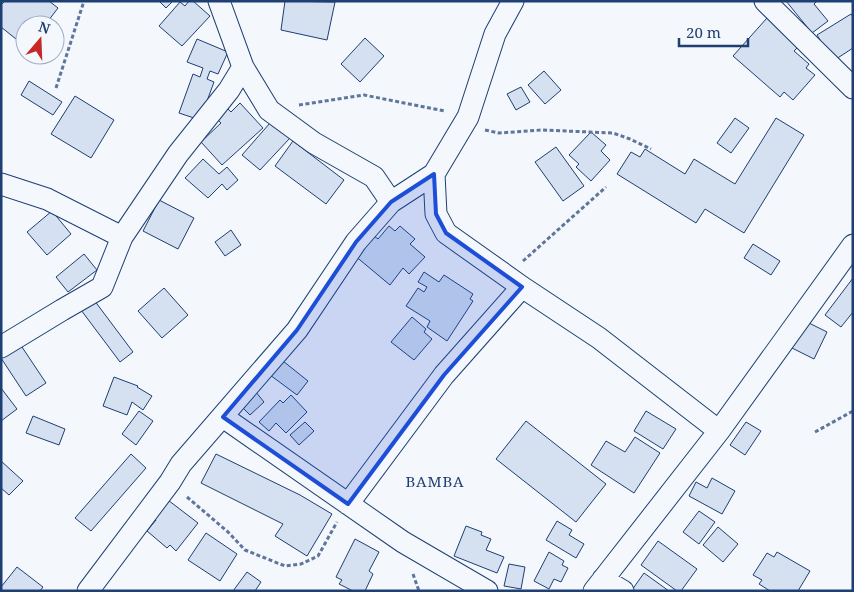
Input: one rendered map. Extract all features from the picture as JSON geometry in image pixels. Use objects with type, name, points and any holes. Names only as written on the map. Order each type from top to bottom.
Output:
[{"type":"street","points":[[219,1],[243,67],[269,110],[314,143],[374,177],[392,202]]},
{"type":"street","points":[[88,591],[170,482],[181,464],[297,330],[356,242],[392,202],[434,174],[465,122],[495,34],[513,1]]},
{"type":"street","points":[[765,1],[853,88]]},
{"type":"street","points":[[1,347],[102,287],[122,237],[178,154],[229,90],[243,67]]},
{"type":"street","points":[[434,174],[436,214],[446,233],[598,338],[718,431]]},
{"type":"street","points":[[1,184],[47,199],[122,237]]},
{"type":"street","points":[[623,591],[598,585],[718,431],[853,245]]},
{"type":"street","points":[[348,504],[444,375],[522,287]]},
{"type":"street","points":[[223,417],[403,542],[488,591]]},
{"type":"path","points":[[56,88],[84,1]]},
{"type":"path","points":[[269,110],[364,95],[408,103],[499,133],[542,130],[613,133],[651,149]]},
{"type":"path","points":[[505,275],[606,188]]},
{"type":"path","points":[[815,432],[853,411]]},
{"type":"path","points":[[170,482],[228,532],[245,550],[285,566],[301,564],[318,556],[348,504]]},
{"type":"highlighted area","points":[[434,174],[436,214],[446,233],[522,287],[444,375],[348,504],[223,417],[297,330],[356,242],[391,202]]},
{"type":"building","points":[[5,1],[49,1],[58,8],[53,15],[15,15],[15,38],[1,27],[1,5]]},
{"type":"building","points":[[159,1],[173,1],[166,8]]},
{"type":"building","points":[[189,1],[193,1],[210,16],[182,46],[159,26],[180,2],[185,6]]},
{"type":"building","points":[[285,1],[335,2],[327,40],[281,30]]},
{"type":"building","points":[[786,1],[817,1],[814,4],[828,21],[812,33]]},
{"type":"building","points":[[851,14],[853,17],[853,48],[833,61],[817,35]]},
{"type":"building","points":[[767,18],[799,46],[794,51],[809,64],[806,68],[815,75],[793,100],[784,92],[780,97],[733,56]]},
{"type":"building","points":[[365,38],[384,56],[360,82],[341,64]]},
{"type":"building","points":[[197,39],[228,52],[218,74],[210,71],[207,79],[214,82],[200,120],[179,113],[193,74],[200,77],[203,68],[187,62]]},
{"type":"building","points":[[544,71],[561,90],[545,104],[528,85]]},
{"type":"building","points":[[29,81],[62,102],[53,115],[21,95]]},
{"type":"building","points":[[521,87],[530,102],[516,110],[507,94]]},
{"type":"building","points":[[75,96],[114,120],[91,158],[51,134]]},
{"type":"building","points":[[240,103],[263,128],[222,165],[201,142],[221,123],[214,116],[225,106],[231,112]]},
{"type":"building","points":[[735,118],[749,128],[731,153],[717,143]]},
{"type":"building","points":[[776,118],[804,135],[744,233],[705,209],[696,223],[617,174],[631,152],[640,157],[645,149],[685,174],[694,159],[735,184]]},
{"type":"building","points":[[270,123],[290,138],[260,170],[242,155]]},
{"type":"building","points":[[591,132],[606,145],[601,151],[610,160],[591,181],[576,167],[579,164],[569,155]]},
{"type":"building","points":[[293,141],[344,180],[326,204],[275,166]]},
{"type":"building","points":[[556,147],[584,186],[563,201],[535,162]]},
{"type":"building","points":[[203,159],[219,174],[227,167],[238,180],[227,190],[222,184],[208,198],[185,178]]},
{"type":"building","points":[[159,200],[194,218],[178,249],[143,231]]},
{"type":"building","points":[[52,211],[71,234],[47,255],[27,232]]},
{"type":"building","points":[[389,226],[395,231],[400,226],[415,239],[410,244],[425,257],[409,274],[403,268],[390,285],[354,255],[370,233],[378,239]]},
{"type":"building","points":[[231,230],[241,245],[225,256],[215,242]]},
{"type":"building","points":[[753,244],[780,261],[771,275],[744,258]]},
{"type":"building","points":[[84,254],[97,270],[68,292],[56,277]]},
{"type":"building","points":[[424,272],[439,282],[444,275],[473,294],[470,299],[473,301],[447,341],[427,327],[430,321],[406,306],[418,288],[424,292],[427,287],[418,282]]},
{"type":"building","points":[[853,278],[853,312],[841,327],[825,315]]},
{"type":"building","points":[[164,288],[188,315],[162,338],[138,311]]},
{"type":"building","points":[[94,300],[133,352],[120,362],[81,310]]},
{"type":"building","points":[[412,317],[426,329],[424,332],[432,339],[414,360],[391,342]]},
{"type":"building","points":[[805,321],[827,332],[814,359],[792,348]]},
{"type":"building","points":[[20,344],[46,383],[26,396],[1,358],[1,356]]},
{"type":"building","points":[[278,357],[308,381],[297,395],[266,372]]},
{"type":"building","points":[[114,377],[138,386],[152,396],[143,410],[132,402],[127,415],[103,406]]},
{"type":"building","points":[[1,388],[17,409],[1,421]]},
{"type":"building","points":[[255,391],[264,402],[250,415],[240,405]]},
{"type":"building","points":[[291,395],[307,412],[286,433],[276,423],[269,431],[259,422],[280,400],[283,403]]},
{"type":"building","points":[[139,411],[153,421],[136,445],[122,434]]},
{"type":"building","points":[[646,411],[676,429],[663,449],[634,431]]},
{"type":"building","points":[[33,416],[65,429],[59,445],[26,433]]},
{"type":"building","points":[[526,421],[606,484],[576,522],[496,459]]},
{"type":"building","points":[[305,422],[314,431],[299,445],[290,435]]},
{"type":"building","points":[[746,422],[761,431],[745,455],[730,445]]},
{"type":"building","points":[[635,437],[660,453],[634,493],[591,465],[606,441],[625,452]]},
{"type":"building","points":[[131,454],[146,468],[91,531],[75,518]]},
{"type":"building","points":[[216,454],[300,495],[332,514],[307,556],[275,536],[283,524],[201,483]]},
{"type":"building","points":[[1,461],[23,481],[9,495],[1,488]]},
{"type":"building","points":[[712,478],[735,491],[722,514],[689,496],[696,482],[707,488]]},
{"type":"building","points":[[164,497],[198,523],[176,551],[170,545],[167,548],[147,531],[156,520],[150,515]]},
{"type":"building","points":[[699,511],[715,522],[699,544],[683,532]]},
{"type":"building","points":[[557,521],[572,530],[569,535],[584,544],[576,558],[546,540]]},
{"type":"building","points":[[466,526],[482,532],[481,535],[491,539],[486,550],[504,557],[497,573],[454,556]]},
{"type":"building","points":[[718,527],[738,544],[723,562],[703,545]]},
{"type":"building","points":[[206,533],[237,554],[220,581],[188,560]]},
{"type":"building","points":[[355,539],[379,552],[369,571],[373,574],[365,591],[353,591],[339,584],[342,580],[336,577]]},
{"type":"building","points":[[658,541],[697,569],[681,591],[677,591],[641,565]]},
{"type":"building","points":[[549,552],[564,561],[562,565],[568,568],[561,582],[554,579],[549,589],[534,581]]},
{"type":"building","points":[[777,552],[810,571],[798,591],[770,591],[759,584],[762,580],[753,575],[767,553],[774,557]]},
{"type":"building","points":[[509,564],[525,567],[521,589],[504,586]]},
{"type":"building","points":[[17,567],[43,587],[40,591],[1,591],[1,587]]},
{"type":"building","points":[[247,572],[261,582],[255,591],[233,591]]},
{"type":"building","points":[[644,573],[669,591],[633,591]]},
{"type":"district","name":"BAMBA","points":[[435,482]]}]
